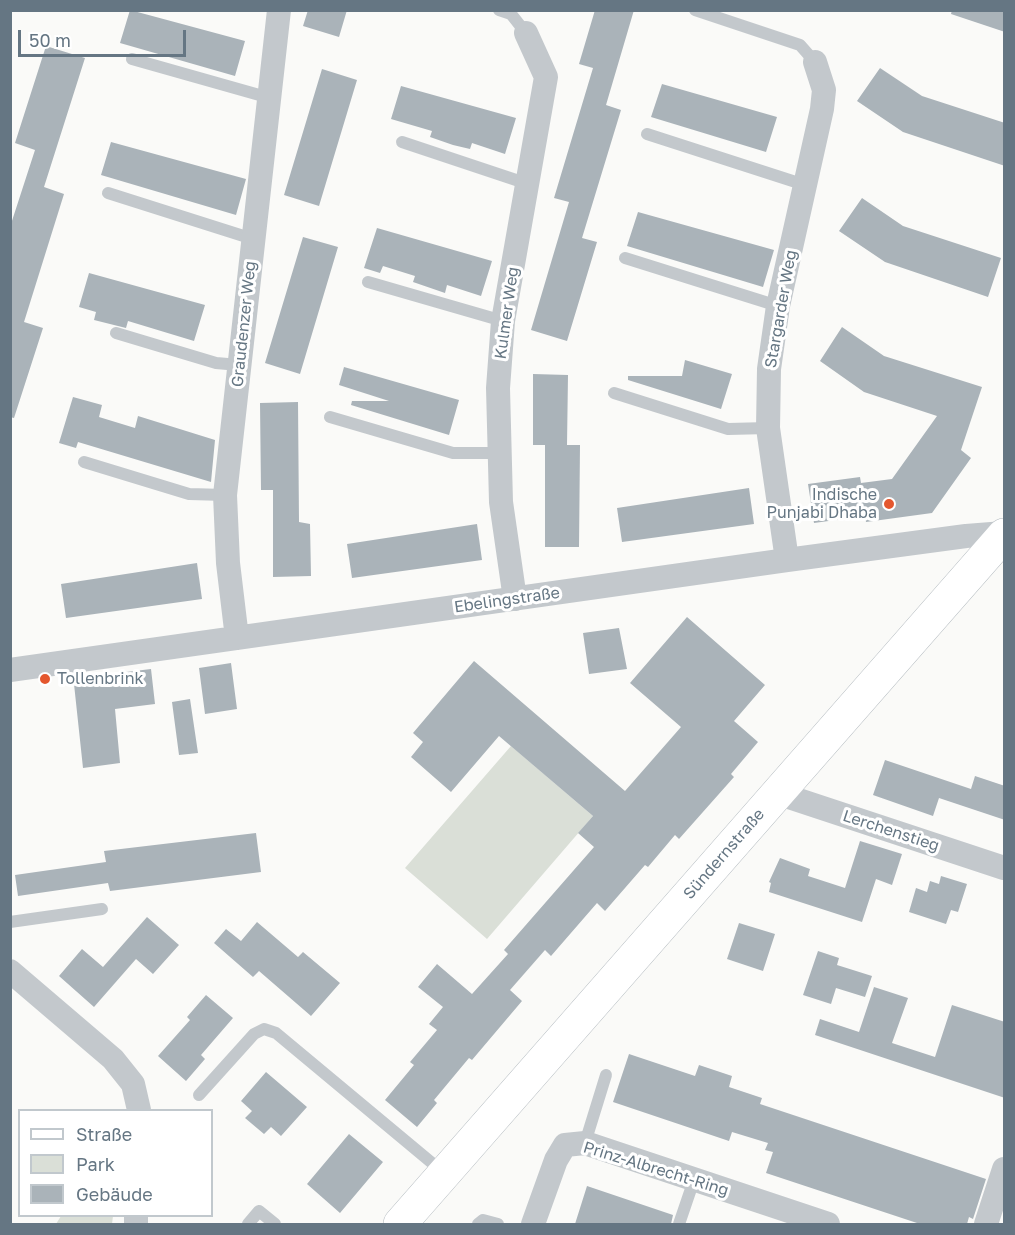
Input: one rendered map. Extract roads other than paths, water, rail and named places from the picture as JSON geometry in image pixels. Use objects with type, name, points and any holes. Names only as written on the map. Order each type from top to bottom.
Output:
[{"type":"street","name":"Graudenzer Weg","points":[[237,638],[228,563],[225,495],[279,10]]},
{"type":"street","name":"Kulmer Weg","points":[[515,599],[501,502],[498,388],[503,321],[546,77],[526,33]]},
{"type":"street","name":"Stargarder Weg","points":[[787,560],[768,428],[769,369],[778,306],[824,90],[815,63]]},
{"type":"street","name":"Ebelingstraße","points":[[10,670],[787,560],[966,536],[1005,534]]},
{"type":"street","name":"Sündernstraße","points":[[400,1224],[1005,534]]},
{"type":"street","name":"Lerchenstieg","points":[[777,793],[1005,868]]},
{"type":"street","points":[[10,971],[113,1059],[133,1084],[139,1109]]},
{"type":"street","name":"Prinz-Albrecht-Ring","points":[[533,1224],[556,1160],[565,1145],[585,1143],[825,1224]]},
{"type":"street","points":[[986,1224],[1005,1169]]},
{"type":"lane","points":[[499,10],[511,14],[526,33]]},
{"type":"lane","points":[[695,10],[800,45],[815,63]]},
{"type":"lane","points":[[132,59],[270,98]]},
{"type":"lane","points":[[647,134],[805,185]]},
{"type":"lane","points":[[402,142],[528,184]]},
{"type":"lane","points":[[108,193],[253,239]]},
{"type":"lane","points":[[625,258],[778,306]]},
{"type":"lane","points":[[368,282],[503,321]]},
{"type":"lane","points":[[116,333],[216,363],[239,365]]},
{"type":"lane","points":[[614,393],[728,429],[768,428]]},
{"type":"lane","points":[[330,417],[453,453],[498,453]]},
{"type":"lane","points":[[84,462],[189,494],[225,495]]},
{"type":"lane","points":[[10,922],[102,909]]},
{"type":"lane","points":[[199,1095],[254,1034],[264,1029],[276,1033],[445,1174]]},
{"type":"lane","points":[[585,1143],[606,1076]]},
{"type":"lane","points":[[679,1224],[694,1179]]},
{"type":"lane","points":[[248,1224],[259,1211],[275,1224]]},
{"type":"lane","points":[[478,1224],[483,1220],[498,1224]]},
{"type":"place","name":"Indische Punjabi Dhaba","points":[[889,504]]},
{"type":"place","name":"Tollenbrink","points":[[45,679]]}]
